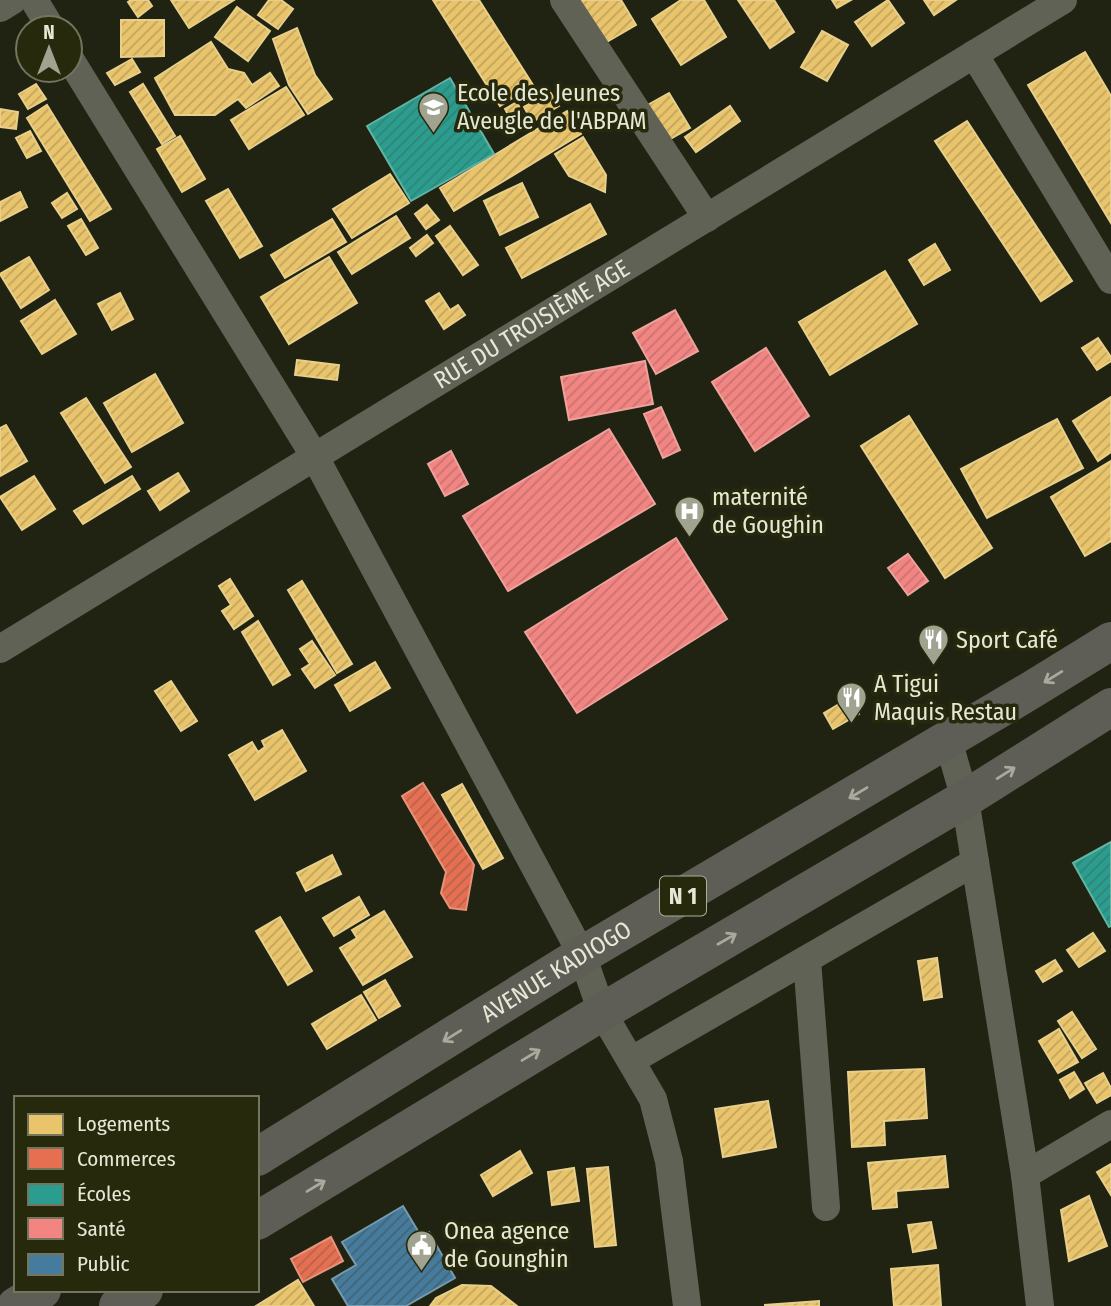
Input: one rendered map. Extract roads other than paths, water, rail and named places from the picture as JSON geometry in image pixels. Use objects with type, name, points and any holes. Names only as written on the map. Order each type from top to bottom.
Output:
[{"type":"highway","name":"AVENUE KADIOGO","points":[[259,1156],[582,955],[1111,641]]},
{"type":"highway","name":"N 1","points":[[259,1220],[602,1012],[965,799],[1111,707]]},
{"type":"highway","points":[[16,1306],[39,1292]]},
{"type":"highway","points":[[118,1306],[141,1292]]},
{"type":"street","points":[[0,8],[13,0]]},
{"type":"street","points":[[564,0],[707,218]]},
{"type":"street","name":"RUE DU TROISIÈME AGE","points":[[0,649],[1063,0]]},
{"type":"street","points":[[974,54],[1111,281]]},
{"type":"street","points":[[84,82],[315,457],[582,955],[602,1012],[653,1099],[669,1161],[687,1306]]},
{"type":"street","points":[[948,740],[965,799],[1025,1175],[1040,1306]]},
{"type":"street","points":[[632,1060],[975,862]]},
{"type":"street","points":[[807,960],[826,1208]]},
{"type":"street","points":[[1025,1175],[1111,1124]]},
{"type":"place","name":"Ecole des Jeunes Aveugle de l'ABPAM","points":[[434,134]]},
{"type":"place","name":"maternité de Goughin","points":[[689,538]]},
{"type":"place","name":"Sport Café","points":[[933,667]]},
{"type":"place","name":"A Tigui Maquis Restau","points":[[851,725]]},
{"type":"place","name":"Onea agence de Gounghin","points":[[421,1272]]}]
